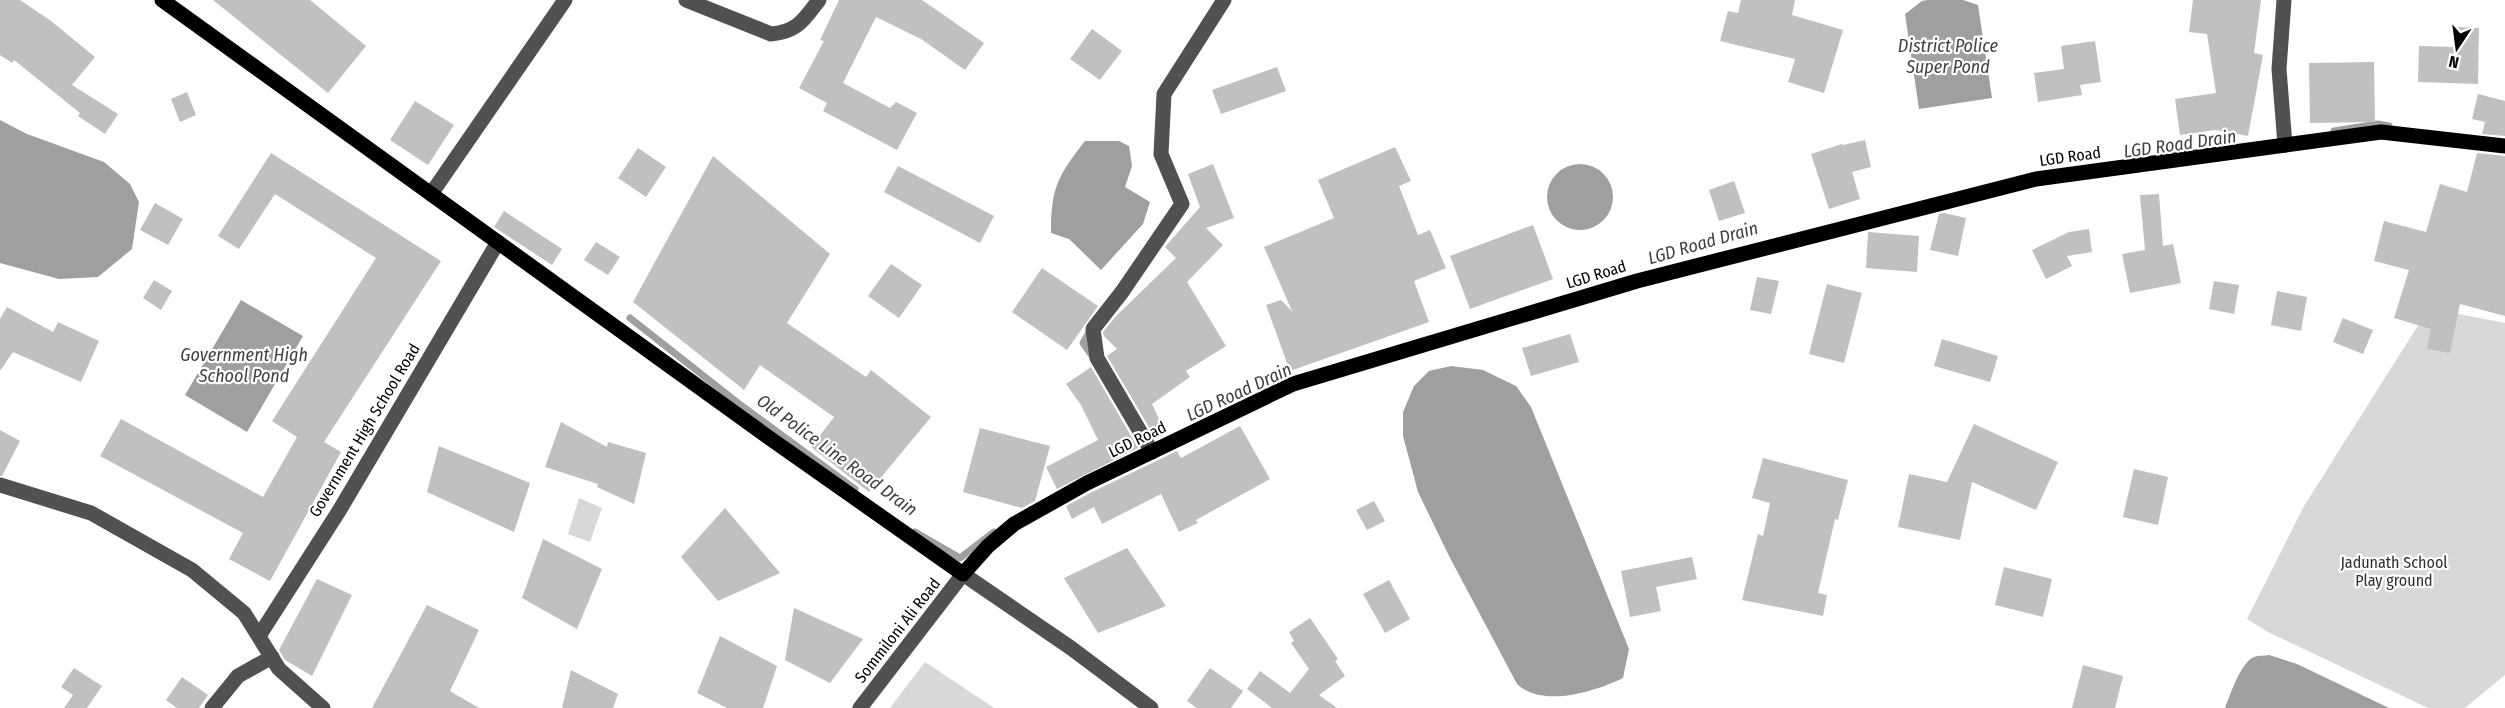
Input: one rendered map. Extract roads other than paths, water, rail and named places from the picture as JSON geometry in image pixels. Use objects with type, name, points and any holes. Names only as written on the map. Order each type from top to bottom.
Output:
[{"type":"main road","points":[[162,0],[963,574]]},
{"type":"main road","name":"LGD Road","points":[[963,574],[988,546],[1014,524],[1087,483],[1293,384],[1637,281],[2036,179],[2381,132],[2505,146]]},
{"type":"street","points":[[431,194],[565,0]]},
{"type":"street","points":[[686,0],[771,34],[786,33],[799,26],[819,0]]},
{"type":"street","points":[[1152,452],[1097,358],[1093,329],[1122,292],[1182,204],[1161,154],[1164,94],[1224,0]]},
{"type":"street","points":[[2284,0],[2280,69],[2285,145]]},
{"type":"street","name":"Government High School Road","points":[[259,636],[339,511],[498,242]]},
{"type":"street","points":[[0,485],[92,513],[192,570],[244,613],[279,669],[323,708]]},
{"type":"street","points":[[963,574],[1071,648],[1151,708]]},
{"type":"street","name":"Sommiloni Ali Road","points":[[860,708],[963,574]]},
{"type":"street","points":[[212,708],[238,676],[272,657]]},
{"type":"water","name":"District Police Super Pond","points":[[1963,0],[1978,5],[1992,98],[1919,109],[1905,14],[1922,1]]},
{"type":"water","points":[[0,120],[27,134],[104,162],[130,184],[139,202],[132,249],[98,277],[59,279],[0,263]]},
{"type":"water","points":[[1085,141],[1119,141],[1129,146],[1132,166],[1125,187],[1150,202],[1143,224],[1101,270],[1069,239],[1051,233],[1051,217],[1058,183],[1062,173]]},
{"type":"water","points":[[1580,164],[1593,167],[1603,174],[1610,184],[1613,197],[1610,210],[1603,220],[1593,227],[1580,230],[1567,227],[1557,220],[1550,210],[1547,197],[1550,184],[1557,174],[1567,167]]},
{"type":"water","name":"Government High School Pond","points":[[241,300],[303,336],[247,432],[185,395]]},
{"type":"water","points":[[1451,366],[1483,370],[1516,386],[1531,407],[1629,649],[1623,678],[1583,692],[1554,696],[1540,695],[1517,684],[1418,492],[1403,436],[1403,412],[1414,386],[1429,371]]},
{"type":"water","points":[[2269,655],[2297,664],[2389,708],[2225,708],[2236,680],[2249,660]]},
{"type":"waterway","points":[[2334,131],[2378,124],[2389,126]]},
{"type":"waterway","name":"Old Police Line Road Drain","points":[[630,318],[738,403],[855,489]]},
{"type":"waterway","name":"Old Police Line Road Drain","points":[[1091,329],[1083,343],[1093,357]]},
{"type":"waterway","name":"Old Police Line Road Drain","points":[[915,532],[960,558],[994,532]]},
{"type":"water label","name":"LGD Road Drain","points":[[2180,144]]},
{"type":"water label","name":"LGD Road Drain","points":[[1703,243]]},
{"type":"water label","name":"LGD Road Drain","points":[[1239,392]]},
{"type":"park label","name":"Jadunath School Play ground","points":[[2394,571]]}]
